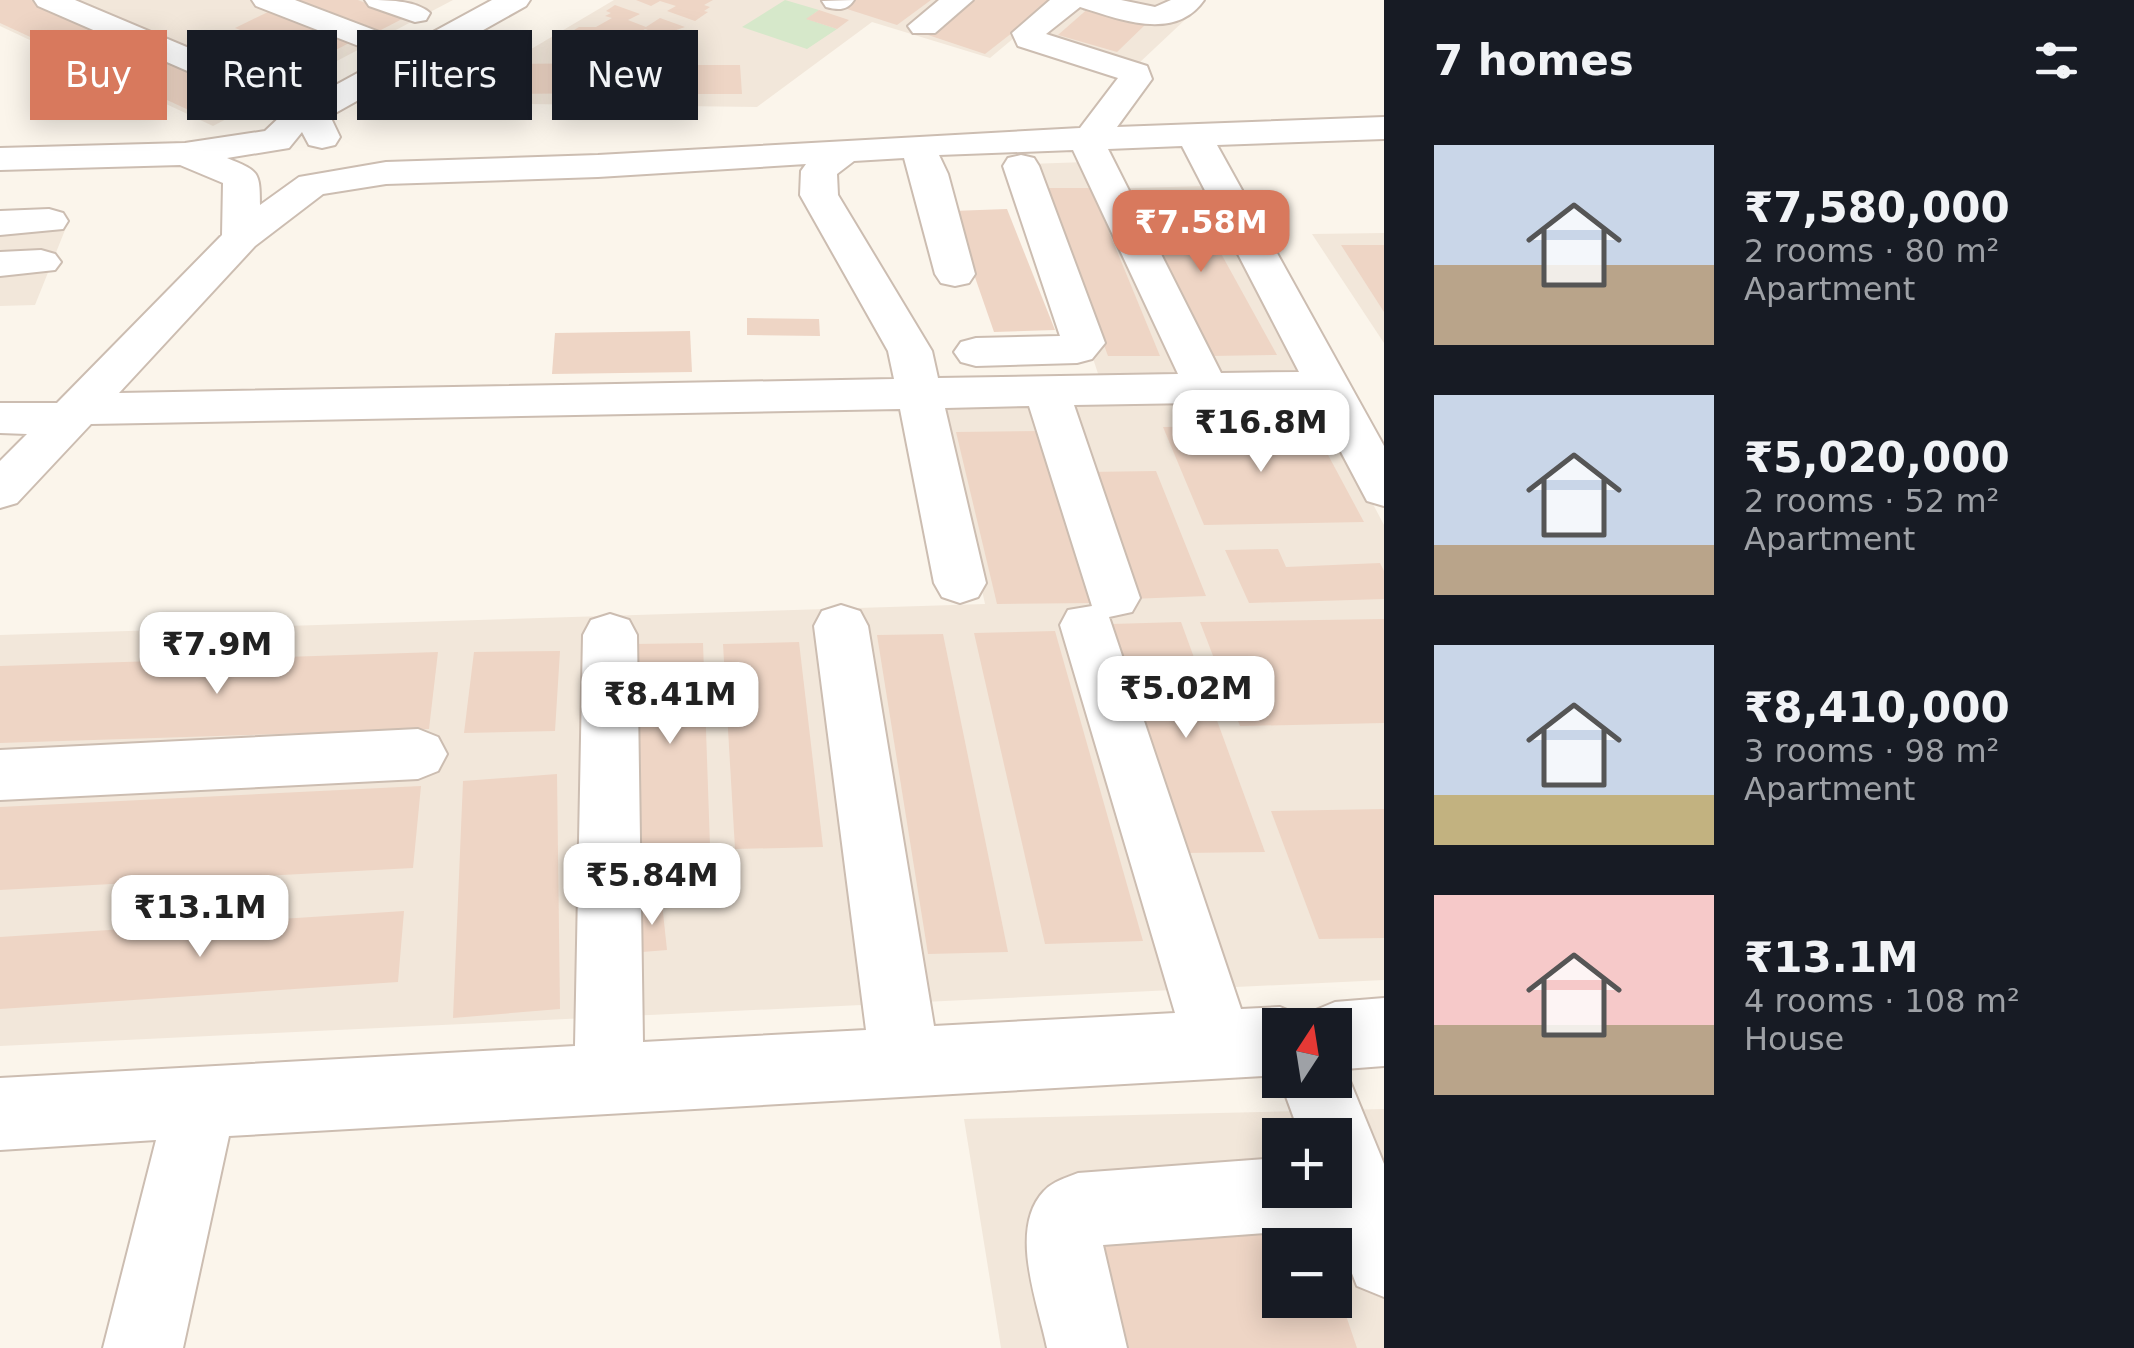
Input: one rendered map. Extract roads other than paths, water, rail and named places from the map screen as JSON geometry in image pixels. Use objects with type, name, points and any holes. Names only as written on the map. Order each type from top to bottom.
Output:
[{"type":"street","points":[[49,0],[95,18],[325,135],[386,173]]},
{"type":"street","points":[[95,18],[138,0]]},
{"type":"street","points":[[268,0],[357,34]]},
{"type":"street","points":[[380,0],[415,13]]},
{"type":"street","points":[[924,26],[958,0]]},
{"type":"street","points":[[1069,0],[1028,33],[1029,40],[1135,73],[1135,79],[1089,138]]},
{"type":"street","points":[[1090,0],[1161,17],[1176,14],[1189,0]]},
{"type":"street","points":[[459,30],[509,1]]},
{"type":"street","points":[[0,159],[184,154],[325,135],[357,107]]},
{"type":"street","points":[[924,160],[1089,138],[1384,128]]},
{"type":"street","points":[[1193,134],[1384,490]]},
{"type":"street","points":[[0,490],[241,238],[336,171],[325,135]]},
{"type":"street","points":[[1089,138],[1207,388]]},
{"type":"street","points":[[241,238],[244,161],[276,140]]},
{"type":"street","points":[[0,418],[920,394],[982,372],[1078,350],[1084,343],[1022,169],[843,152],[386,173],[277,190],[184,154]]},
{"type":"street","points":[[843,152],[818,170],[819,195],[910,352],[960,584]]},
{"type":"street","points":[[924,160],[982,372]]},
{"type":"street","points":[[0,223],[48,222]]},
{"type":"street","points":[[0,264],[40,262]]},
{"type":"street","points":[[982,372],[1046,391],[1329,386]]},
{"type":"street","points":[[0,1114],[1250,1043],[1101,612],[1046,391]]},
{"type":"street","points":[[841,626],[905,1062]]},
{"type":"street","points":[[609,1079],[610,635]]},
{"type":"street","points":[[0,775],[418,754]]},
{"type":"street","points":[[1352,1035],[1384,1032]]},
{"type":"street","points":[[1322,1098],[1384,1259]]},
{"type":"street","points":[[143,1348],[202,1102]]},
{"type":"street","points":[[1087,1348],[1064,1236],[1067,1220],[1078,1210],[1357,1189]]}]
